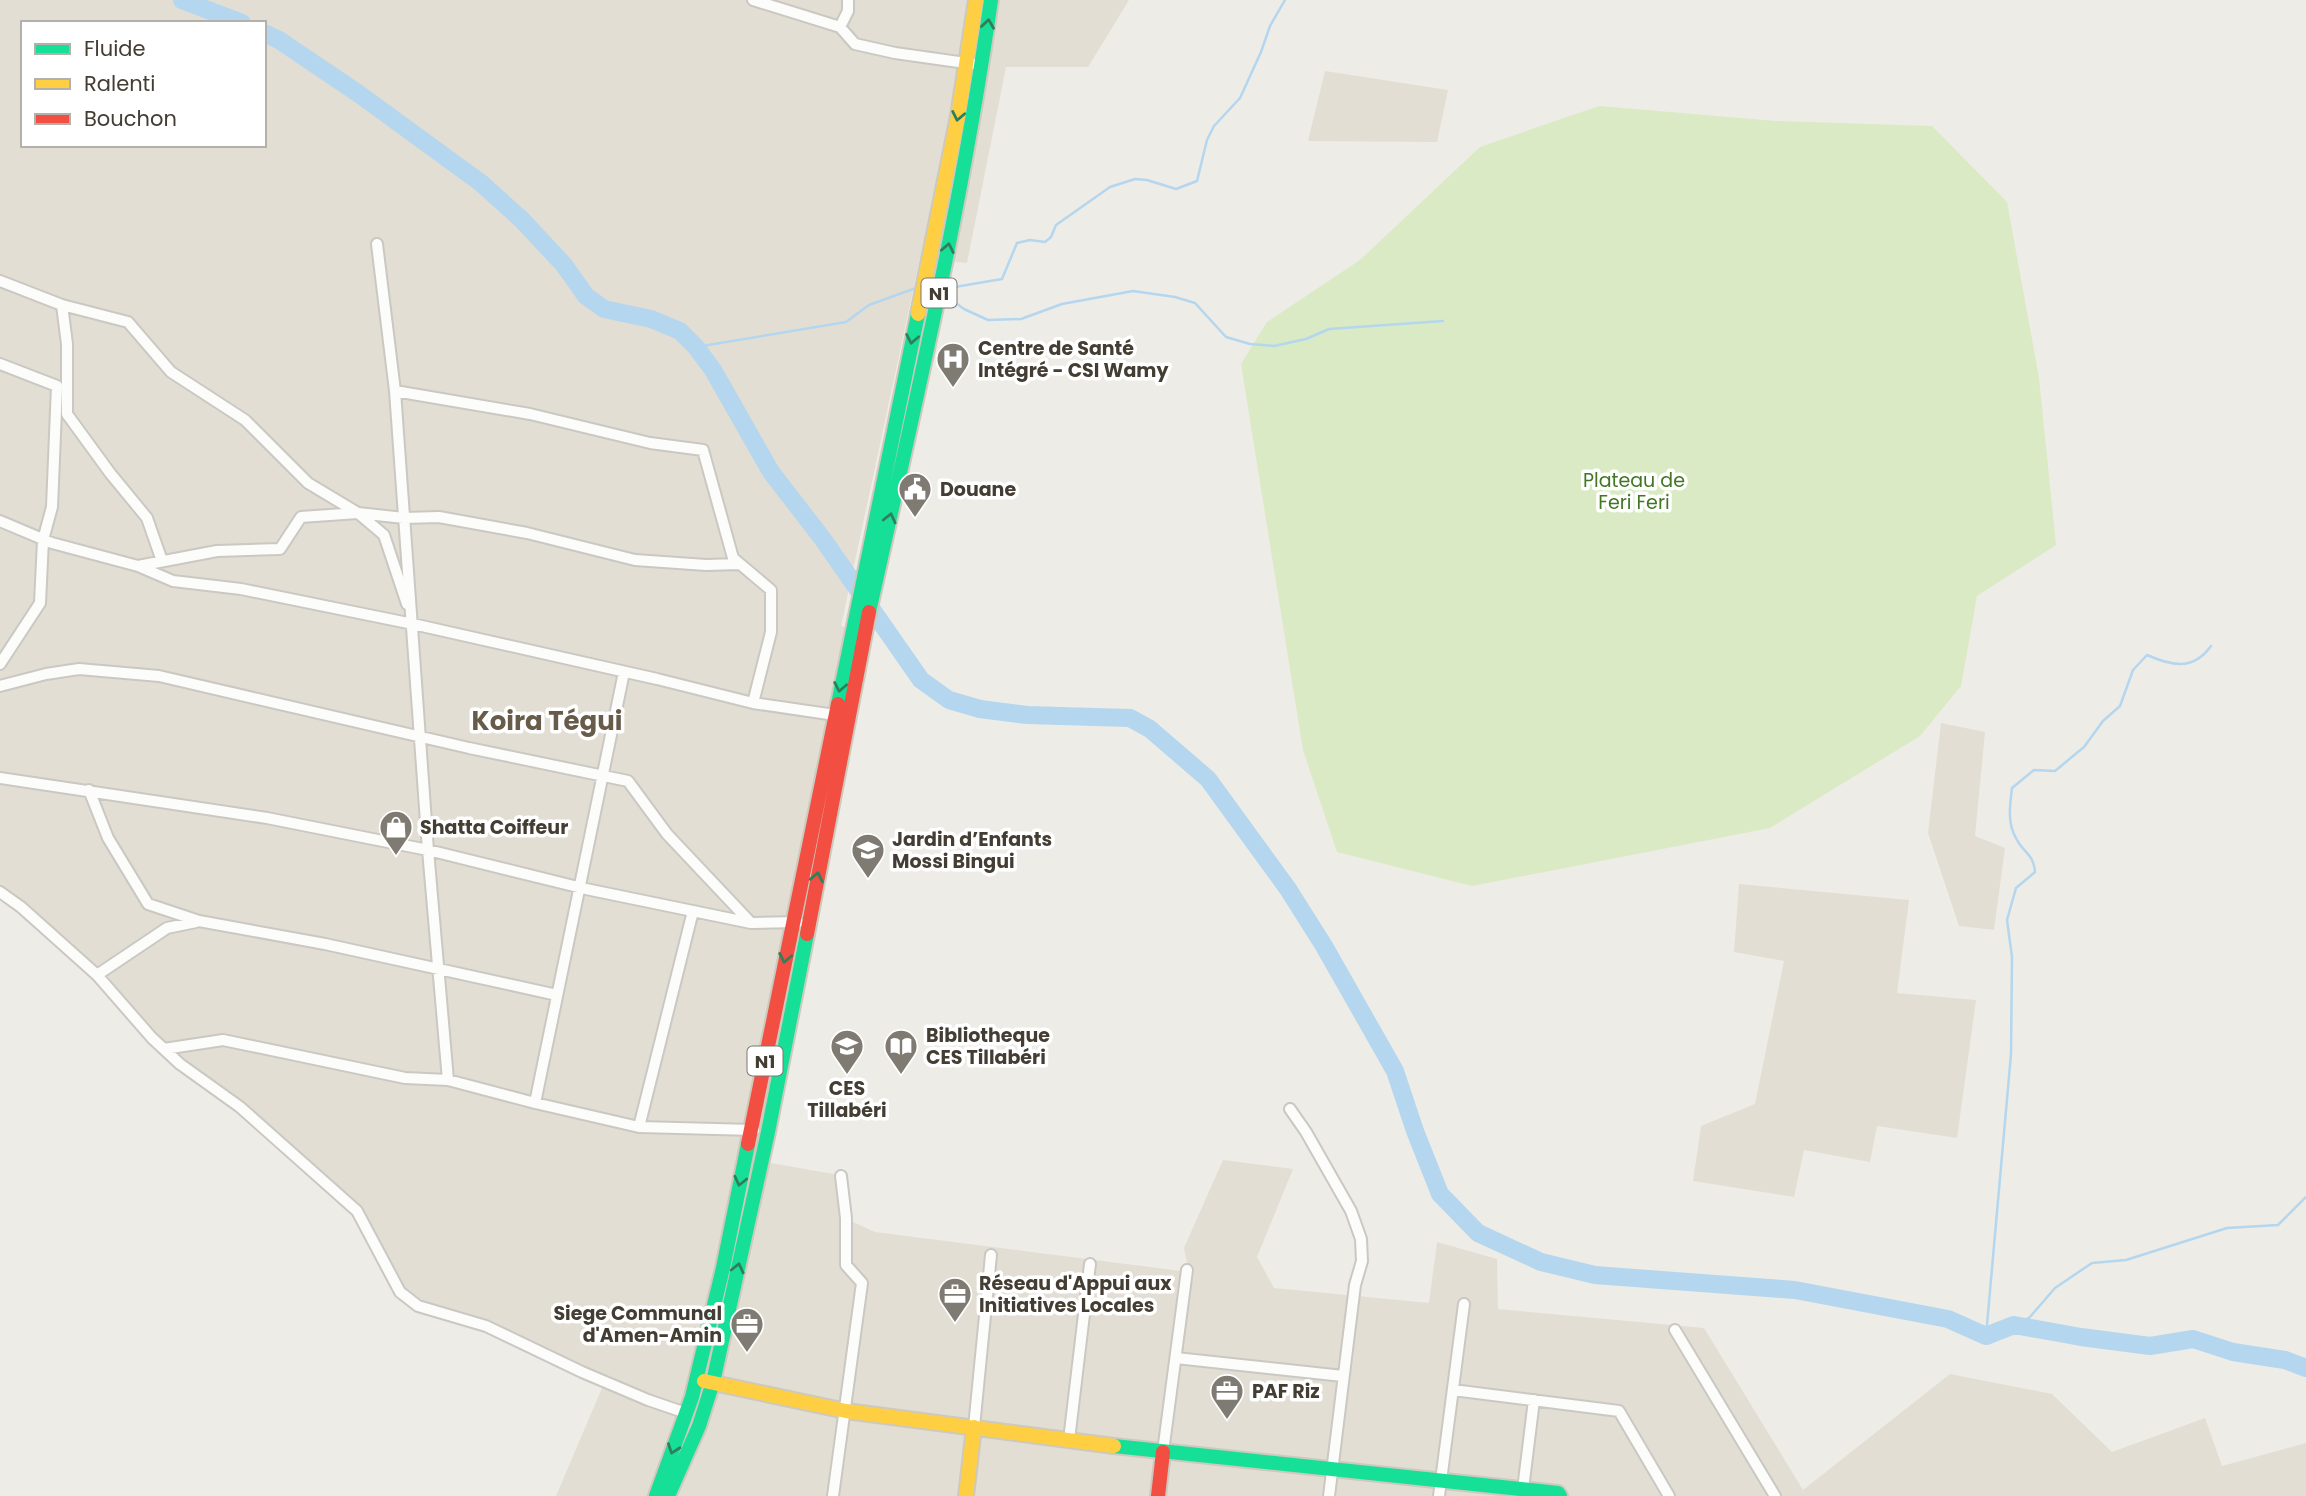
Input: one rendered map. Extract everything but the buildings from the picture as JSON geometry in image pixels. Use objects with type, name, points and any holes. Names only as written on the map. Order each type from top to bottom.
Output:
[{"type":"main road","name":"N1","points":[[668,1496],[699,1426],[713,1382],[768,1132],[808,923],[860,624],[891,479],[967,63],[976,0]]},
{"type":"main road","name":"N1","points":[[891,479],[934,317],[983,64],[991,0]]},
{"type":"main road","name":"N1","points":[[656,1496],[686,1413],[711,1325],[835,715],[860,624]]},
{"type":"main road","points":[[696,1381],[713,1382],[846,1411],[1163,1452],[1523,1489],[1558,1493],[1560,1496]]},
{"type":"main road","points":[[966,1496],[974,1427]]},
{"type":"main road","points":[[1158,1496],[1163,1452]]},
{"type":"street","points":[[753,0],[840,27],[855,44],[895,54],[983,64]]},
{"type":"street","points":[[840,27],[848,11],[848,0]]},
{"type":"street","points":[[377,244],[395,391],[428,850],[448,1080]]},
{"type":"street","points":[[0,268],[1,281],[62,305],[128,323],[171,372],[245,420],[308,483],[358,513],[384,535],[413,624]]},
{"type":"street","points":[[62,305],[67,344],[67,414],[146,518],[162,561]]},
{"type":"street","points":[[0,364],[57,386],[52,507],[43,540],[40,603],[0,664]]},
{"type":"street","points":[[395,391],[530,414],[650,443],[703,450],[733,558],[771,590],[771,632],[753,703]]},
{"type":"street","points":[[138,566],[217,551],[280,549],[301,517],[358,513],[404,518],[439,517],[480,523],[635,560],[706,565],[740,564]]},
{"type":"street","points":[[0,521],[43,540],[138,566],[173,581],[241,589],[413,624],[753,703],[835,715]]},
{"type":"street","points":[[0,686],[79,669],[159,676],[421,737],[628,781],[667,834],[751,923]]},
{"type":"street","points":[[535,1103],[624,671]]},
{"type":"street","points":[[0,679],[16,681]]},
{"type":"street","points":[[0,778],[267,818],[428,850],[579,887],[751,923],[808,923]]},
{"type":"street","points":[[89,790],[108,838],[148,904],[199,921],[325,944],[557,995]]},
{"type":"street","points":[[0,892],[21,907],[97,975],[180,1064],[240,1107],[357,1211],[400,1292],[418,1306],[485,1326],[582,1372],[686,1413]]},
{"type":"street","points":[[639,1127],[693,911]]},
{"type":"street","points":[[97,975],[167,928],[199,921]]},
{"type":"street","points":[[164,1049],[223,1040],[405,1078],[448,1080],[639,1127],[768,1132]]},
{"type":"street","points":[[1290,1109],[1351,1210],[1361,1238],[1362,1261],[1355,1285],[1329,1496]]},
{"type":"street","points":[[833,1496],[862,1283],[846,1265],[846,1218],[841,1176]]},
{"type":"street","points":[[974,1427],[991,1255]]},
{"type":"street","points":[[1069,1440],[1090,1264]]},
{"type":"street","points":[[1163,1452],[1187,1270]]},
{"type":"street","points":[[1439,1496],[1464,1304]]},
{"type":"street","points":[[1675,1331],[1775,1496]]},
{"type":"street","points":[[1176,1358],[1343,1376]]},
{"type":"street","points":[[1453,1390],[1619,1411],[1669,1496]]},
{"type":"street","points":[[1523,1489],[1534,1400]]},
{"type":"shaded area","points":[[0,0],[1129,0],[1088,67],[1006,67],[967,263],[920,258],[841,626],[862,631],[758,1151],[704,1390],[665,1496],[556,1496],[605,1381],[486,1324],[418,1304],[402,1291],[360,1211],[181,1062],[134,1014],[0,890]]},
{"type":"shaded area","points":[[1325,71],[1448,90],[1437,142],[1308,141]]},
{"type":"shaded area","points":[[1941,723],[1985,732],[1975,836],[2005,848],[1994,930],[1959,926],[1928,833]]},
{"type":"shaded area","points":[[1739,884],[1909,900],[1897,993],[1976,1000],[1957,1138],[1877,1126],[1870,1162],[1804,1150],[1794,1197],[1693,1181],[1701,1126],[1755,1104],[1784,961],[1734,952]]},
{"type":"shaded area","points":[[1223,1160],[1293,1169],[1257,1257],[1274,1288],[1429,1303],[1437,1242],[1497,1259],[1498,1309],[1704,1328],[1803,1490],[1950,1374],[2052,1394],[2112,1452],[2205,1418],[2222,1466],[2306,1443],[2306,1496],[670,1496],[700,1414],[759,1161],[839,1175],[844,1218],[875,1232],[1189,1272],[1184,1248]]},
{"type":"green space","name":"Plateau de Feri Feri","points":[[1599,106],[1776,121],[1932,126],[2007,202],[2039,378],[2056,545],[1977,596],[1961,686],[1920,736],[1770,828],[1472,886],[1337,852],[1303,750],[1241,364],[1267,322],[1360,260],[1480,147]]},
{"type":"waterway","points":[[182,0],[237,21]]},
{"type":"waterway","points":[[949,288],[1002,279],[1017,243],[1030,240],[1045,242],[1051,237],[1056,225],[1110,187],[1135,179],[1176,189],[1197,181],[1207,140],[1214,126],[1240,98],[1270,26],[1285,0]]},
{"type":"waterway","points":[[266,34],[359,94],[481,183],[522,220],[564,265],[586,296],[604,309],[651,319],[680,331],[713,370],[771,472],[822,538],[921,680],[949,700],[980,709],[1027,715],[1130,718],[1150,729],[1208,779],[1288,889],[1324,946],[1395,1071],[1440,1194],[1478,1233],[1541,1262],[1595,1275],[1795,1290],[1948,1319],[1986,1336],[2014,1325],[2150,1346],[2193,1339],[2233,1352],[2285,1360],[2306,1368]]},
{"type":"waterway","points":[[696,347],[846,322],[869,305],[916,288]]},
{"type":"waterway","points":[[946,296],[964,309],[988,320],[1021,319],[1062,304],[1133,291],[1175,297],[1195,303],[1226,337],[1250,344],[1274,346],[1306,339],[1329,329],[1443,321]]},
{"type":"waterway","points":[[1986,1336],[2011,1054],[2012,957],[2007,920],[2016,888],[2035,872],[2033,861],[2019,843],[2011,826],[2012,788],[2034,770],[2055,771],[2084,747],[2103,721],[2120,706],[2133,670],[2147,655],[2165,662],[2182,664],[2197,660],[2211,646]]},
{"type":"waterway","points":[[2014,1325],[2029,1318],[2055,1288],[2092,1263],[2126,1260],[2227,1228],[2278,1225],[2306,1197]]},
{"type":"traffic: fast","points":[[869,612],[952,230],[991,0]]},
{"type":"traffic: fast","points":[[838,704],[918,314]]},
{"type":"traffic: fast","points":[[668,1496],[699,1426],[713,1382],[768,1132],[807,934]]},
{"type":"traffic: fast","points":[[656,1496],[692,1397],[723,1268],[748,1144]]},
{"type":"traffic: fast","points":[[1114,1446],[1558,1493],[1560,1496]]},
{"type":"traffic: slow","points":[[918,314],[958,116],[976,0]]},
{"type":"traffic: slow","points":[[704,1381],[846,1411],[1114,1446]]},
{"type":"traffic: slow","points":[[966,1496],[974,1427]]},
{"type":"traffic: jam","points":[[807,934],[869,612]]},
{"type":"traffic: jam","points":[[748,1144],[838,704]]},
{"type":"traffic: jam","points":[[1158,1496],[1163,1452]]},
{"type":"place","name":"Centre de Santé Intégré - CSI Wamy","points":[[953,389]]},
{"type":"place","name":"Douane","points":[[915,519]]},
{"type":"place","name":"Shatta Coiffeur","points":[[396,857]]},
{"type":"place","name":"Jardin d’Enfants Mossi Bingui","points":[[868,880]]},
{"type":"place","name":"CES Tillabéri","points":[[847,1076]]},
{"type":"place","name":"Bibliotheque CES Tillabéri","points":[[901,1076]]},
{"type":"place","name":"Réseau d'Appui aux Initiatives Locales","points":[[955,1324]]},
{"type":"place","name":"Siege Communal d'Amen-Amin","points":[[747,1354]]},
{"type":"place","name":"PAF Riz","points":[[1227,1421]]},
{"type":"district","name":"Koira Tégui","points":[[547,721]]}]
